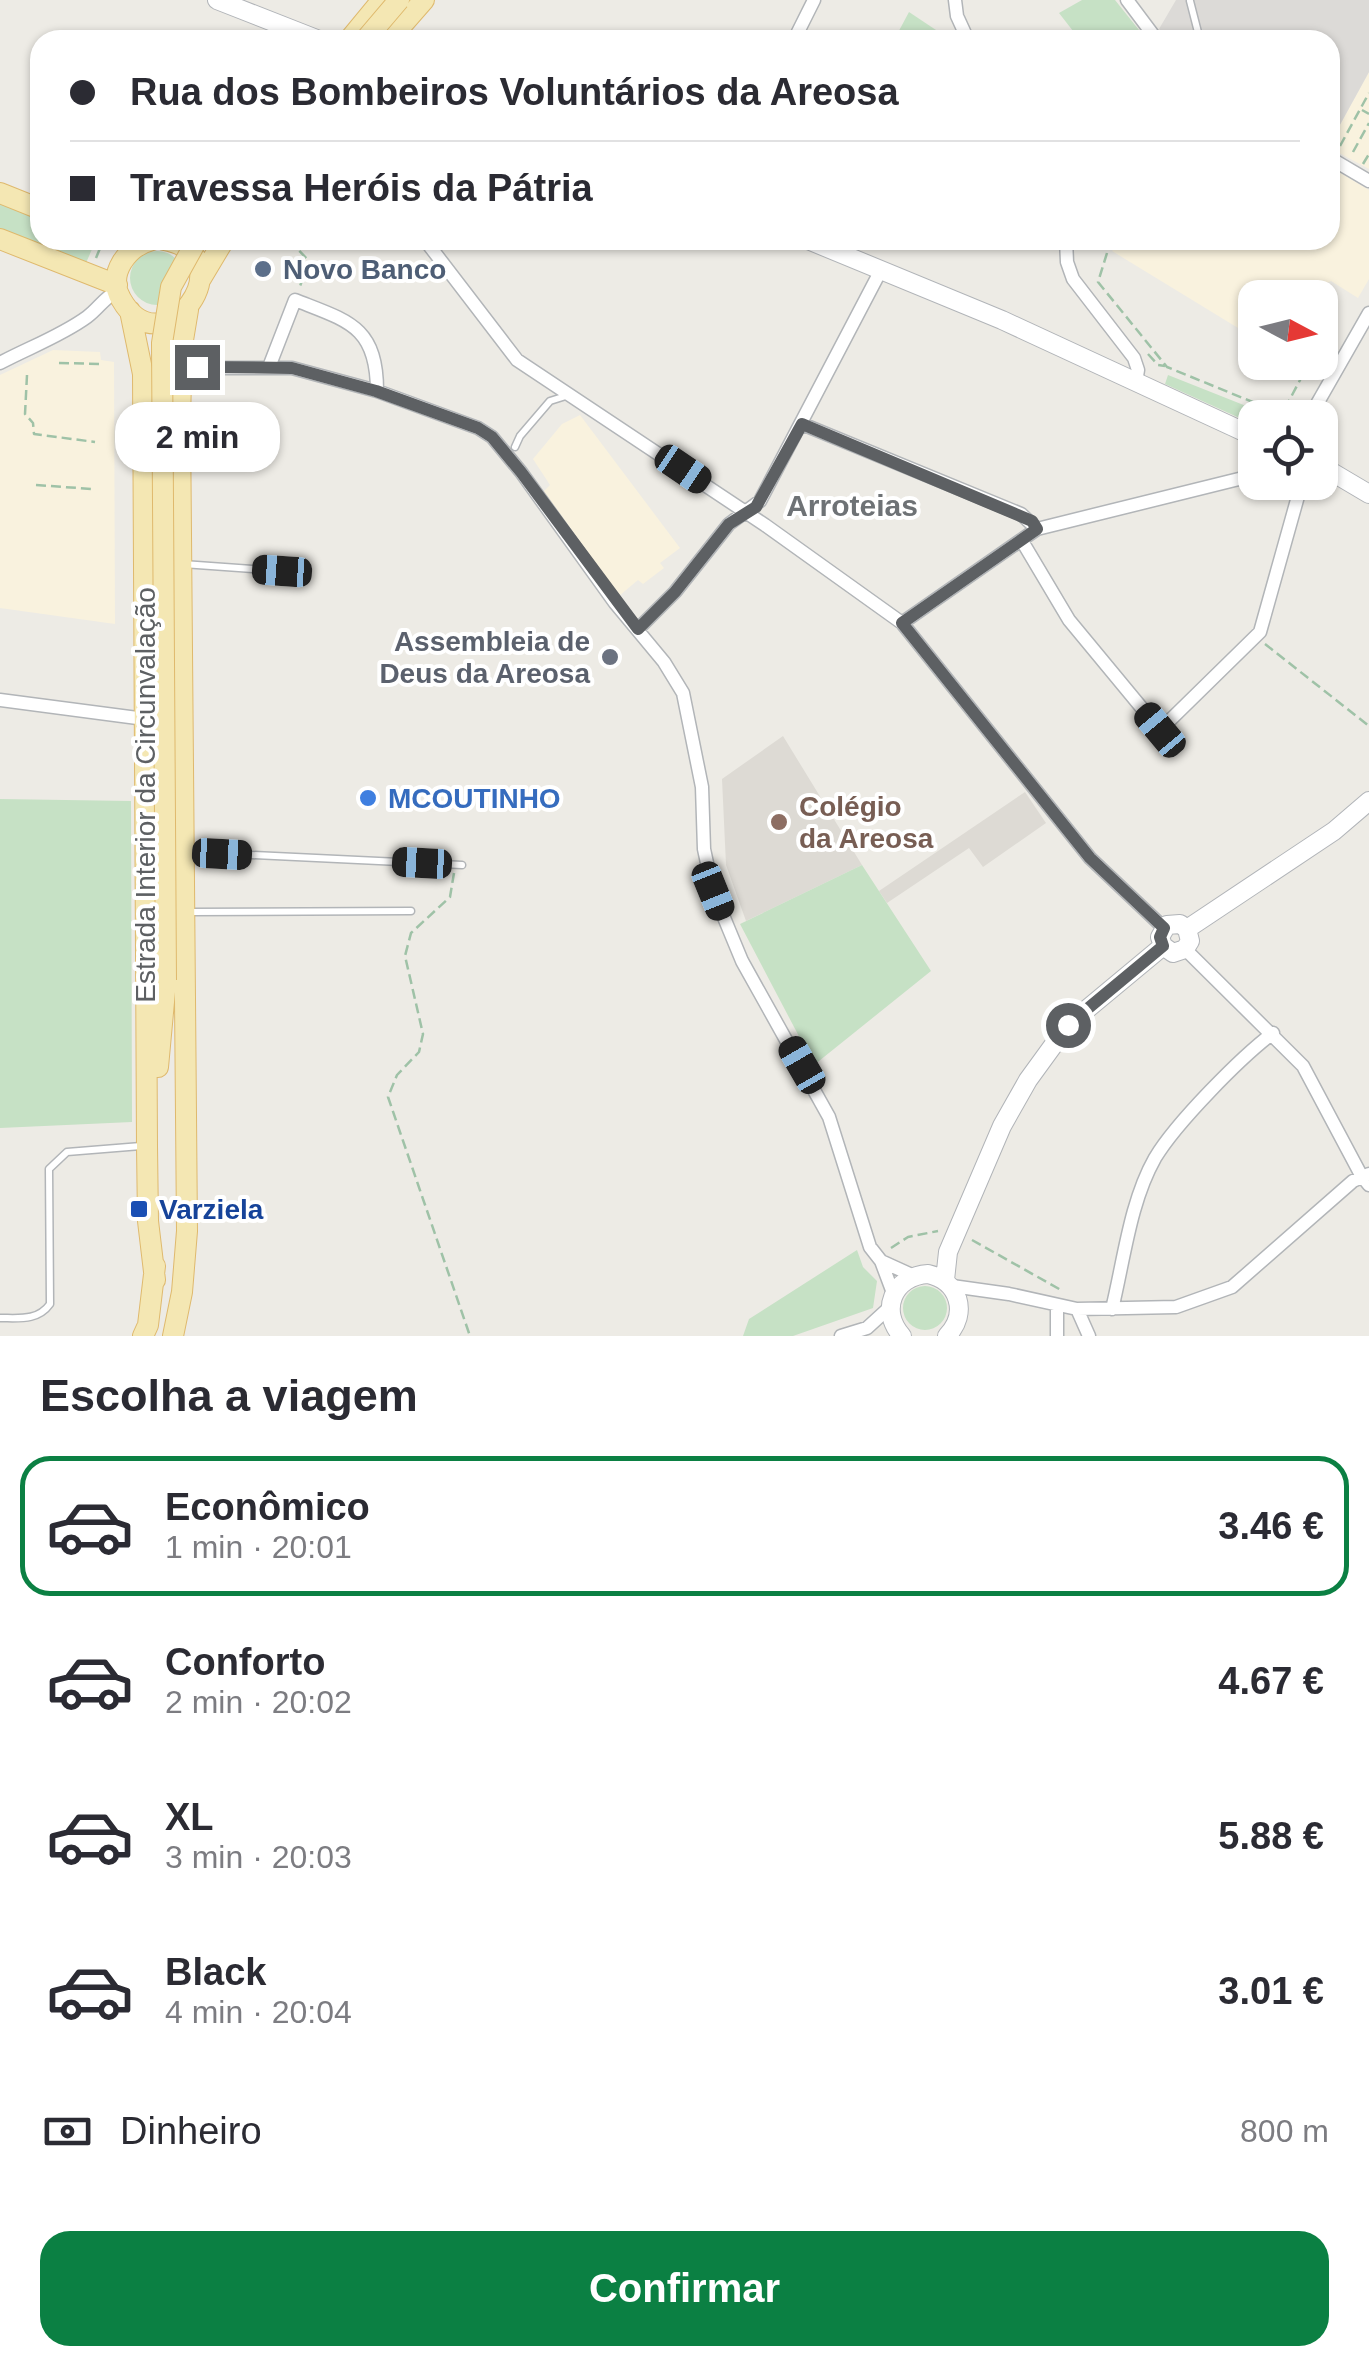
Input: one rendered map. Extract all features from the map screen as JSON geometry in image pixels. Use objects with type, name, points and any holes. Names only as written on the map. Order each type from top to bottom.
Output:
[{"type":"main road","points":[[368,30],[382,0]]},
{"type":"main road","points":[[370,30],[398,0]]},
{"type":"main road","points":[[398,30],[424,0]]},
{"type":"main road","points":[[0,193],[30,205]]},
{"type":"main road","points":[[0,239],[117,288],[130,311],[153,322],[166,322],[188,310]]},
{"type":"main road","points":[[117,288],[122,262],[131,250]]},
{"type":"main road","points":[[172,1336],[182,1292],[186,1231],[182,364],[188,310],[199,291],[200,280],[192,256],[185,250]]},
{"type":"main road","points":[[182,1292],[174,1057],[166,980],[162,360],[163,326],[172,287],[192,250]]},
{"type":"main road","points":[[200,280],[218,250]]},
{"type":"main road","name":"Estrada Interior da Circunvalação","points":[[130,311],[143,374],[147,1146],[154,1280]]},
{"type":"main road","name":"Estrada Interior da Circunvalação","points":[[144,1336],[154,1280],[158,1056],[166,980]]},
{"type":"street","points":[[217,0],[284,30]]},
{"type":"street","points":[[799,30],[814,0]]},
{"type":"street","points":[[955,0],[963,30]]},
{"type":"street","points":[[1126,0],[1149,30]]},
{"type":"street","points":[[1340,159],[1369,181]]},
{"type":"street","points":[[432,250],[517,360],[748,513],[902,623],[1090,858],[1173,953],[1185,949],[1190,941],[1187,928]]},
{"type":"street","points":[[832,250],[1002,320],[1238,429]]},
{"type":"street","points":[[1067,250],[1068,270],[1134,358],[1136,382]]},
{"type":"street","points":[[638,629],[675,592],[729,524],[760,502],[881,270]]},
{"type":"street","points":[[0,363],[91,314],[100,300],[117,288]]},
{"type":"street","points":[[269,368],[295,300],[348,320],[360,329],[377,367],[376,391]]},
{"type":"street","points":[[1338,367],[1369,313]]},
{"type":"street","points":[[182,364],[209,368],[292,368],[450,416],[492,437],[684,693],[702,787],[704,850],[713,891],[742,961],[829,1117],[870,1248],[881,1261],[900,1334],[867,1328],[841,1336]]},
{"type":"street","points":[[802,424],[1021,514],[1037,529]]},
{"type":"street","points":[[1338,476],[1369,494]]},
{"type":"street","points":[[902,623],[1037,529],[1238,478]]},
{"type":"street","points":[[1022,541],[1069,620],[1160,730],[1256,638],[1297,500]]},
{"type":"street","points":[[0,700],[145,719]]},
{"type":"street","points":[[1187,928],[1367,807]]},
{"type":"street","points":[[867,1328],[892,1300],[934,1279],[1002,1126],[1028,1080],[1068,1025],[1176,923],[1187,928]]},
{"type":"street","points":[[881,1261],[934,1279],[1057,1307],[1176,1307],[1232,1287],[1366,1178],[1304,1066],[1185,949]]},
{"type":"street","points":[[1112,1308],[1140,1194],[1154,1160],[1174,1132],[1272,1033]]},
{"type":"street","points":[[934,1279],[954,1327],[985,1292]]},
{"type":"street","points":[[1057,1307],[1057,1336]]},
{"type":"street","points":[[1078,1310],[1089,1336]]},
{"type":"lane","points":[[1190,1],[1197,30]]},
{"type":"lane","points":[[515,447],[550,401],[570,396]]},
{"type":"lane","points":[[182,564],[282,571]]},
{"type":"lane","points":[[183,852],[462,865]]},
{"type":"lane","points":[[183,912],[411,912]]},
{"type":"lane","points":[[0,1318],[26,1319],[42,1314],[50,1304],[47,1179],[56,1159],[67,1152],[147,1146]]},
{"type":"path","points":[[1340,144],[1369,93]]},
{"type":"path","points":[[1360,109],[1369,114]]},
{"type":"path","points":[[1345,166],[1369,123]]},
{"type":"path","points":[[94,264],[99,250]]},
{"type":"path","points":[[295,300],[308,261],[298,250]]},
{"type":"path","points":[[1108,253],[1098,282],[1167,367]]},
{"type":"path","points":[[1138,341],[1158,366],[1248,400]]},
{"type":"path","points":[[59,363],[100,364]]},
{"type":"path","points":[[27,375],[25,414],[33,423],[34,434],[95,442]]},
{"type":"path","points":[[36,485],[92,488]]},
{"type":"path","points":[[1256,638],[1369,726]]},
{"type":"path","points":[[462,865],[454,874],[450,897],[410,933],[405,956],[423,1034],[419,1052],[397,1076],[388,1097],[470,1336]]},
{"type":"path","points":[[881,1261],[889,1249],[908,1237],[942,1231]]},
{"type":"path","points":[[948,1252],[960,1256],[968,1237],[1073,1297],[1078,1310]]},
{"type":"shaded area","points":[[1176,0],[1369,0],[1369,72],[1340,125],[1340,30],[1159,29]]},
{"type":"shaded area","points":[[1369,72],[1369,169],[1340,153],[1340,125]]},
{"type":"shaded area","points":[[1340,173],[1369,190],[1369,279],[1358,298],[1338,285],[1338,280],[1238,280],[1238,328],[1112,251],[1340,250]]},
{"type":"shaded area","points":[[53,350],[100,352],[101,360],[114,362],[115,624],[0,608],[0,375]]},
{"type":"shaded area","points":[[580,415],[680,548],[660,563],[664,568],[643,584],[638,580],[619,596],[543,492],[550,485],[533,459],[562,424]]},
{"type":"shaded area","name":"Colégio da Areosa","points":[[783,736],[862,865],[746,921],[726,865],[722,779]]},
{"type":"shaded area","points":[[1025,792],[1046,823],[983,867],[969,848],[887,903],[879,891]]},
{"type":"green space","points":[[1082,0],[1115,0],[1139,30],[1072,30],[1059,13]]},
{"type":"green space","points":[[909,12],[936,30],[899,30]]},
{"type":"green space","points":[[0,204],[30,215],[30,242],[0,231]]},
{"type":"green space","points":[[51,250],[92,250],[86,263]]},
{"type":"green space","points":[[157,251],[176,259],[184,278],[176,297],[157,305],[138,297],[130,278],[138,259]]},
{"type":"green space","points":[[1168,375],[1238,403],[1238,417],[1165,384]]},
{"type":"green space","points":[[0,799],[131,801],[132,1122],[0,1128]]},
{"type":"green space","points":[[862,865],[931,971],[814,1065],[740,924]]},
{"type":"green space","points":[[857,1250],[863,1267],[877,1281],[873,1308],[793,1336],[743,1336],[749,1319]]},
{"type":"green space","points":[[925,1286],[940,1293],[947,1308],[940,1323],[925,1330],[910,1323],[903,1308],[910,1293]]},
{"type":"place","name":"Novo Banco","points":[[263,269]]},
{"type":"place","name":"Assembleia de Deus da Areosa","points":[[610,657]]},
{"type":"place","name":"MCOUTINHO","points":[[368,798]]},
{"type":"place","name":"Colégio da Areosa","points":[[779,822]]},
{"type":"place","name":"Varziela","points":[[139,1209]]},
{"type":"district","name":"Arroteias","points":[[852,505]]},
{"type":"route","points":[[197,367],[292,368],[376,391],[478,428],[492,437],[521,472],[638,629],[675,592],[729,524],[760,502],[802,424],[1032,521],[1037,529],[1012,549],[902,623],[1090,858],[1164,928],[1160,937],[1163,946],[1068,1025]]}]
